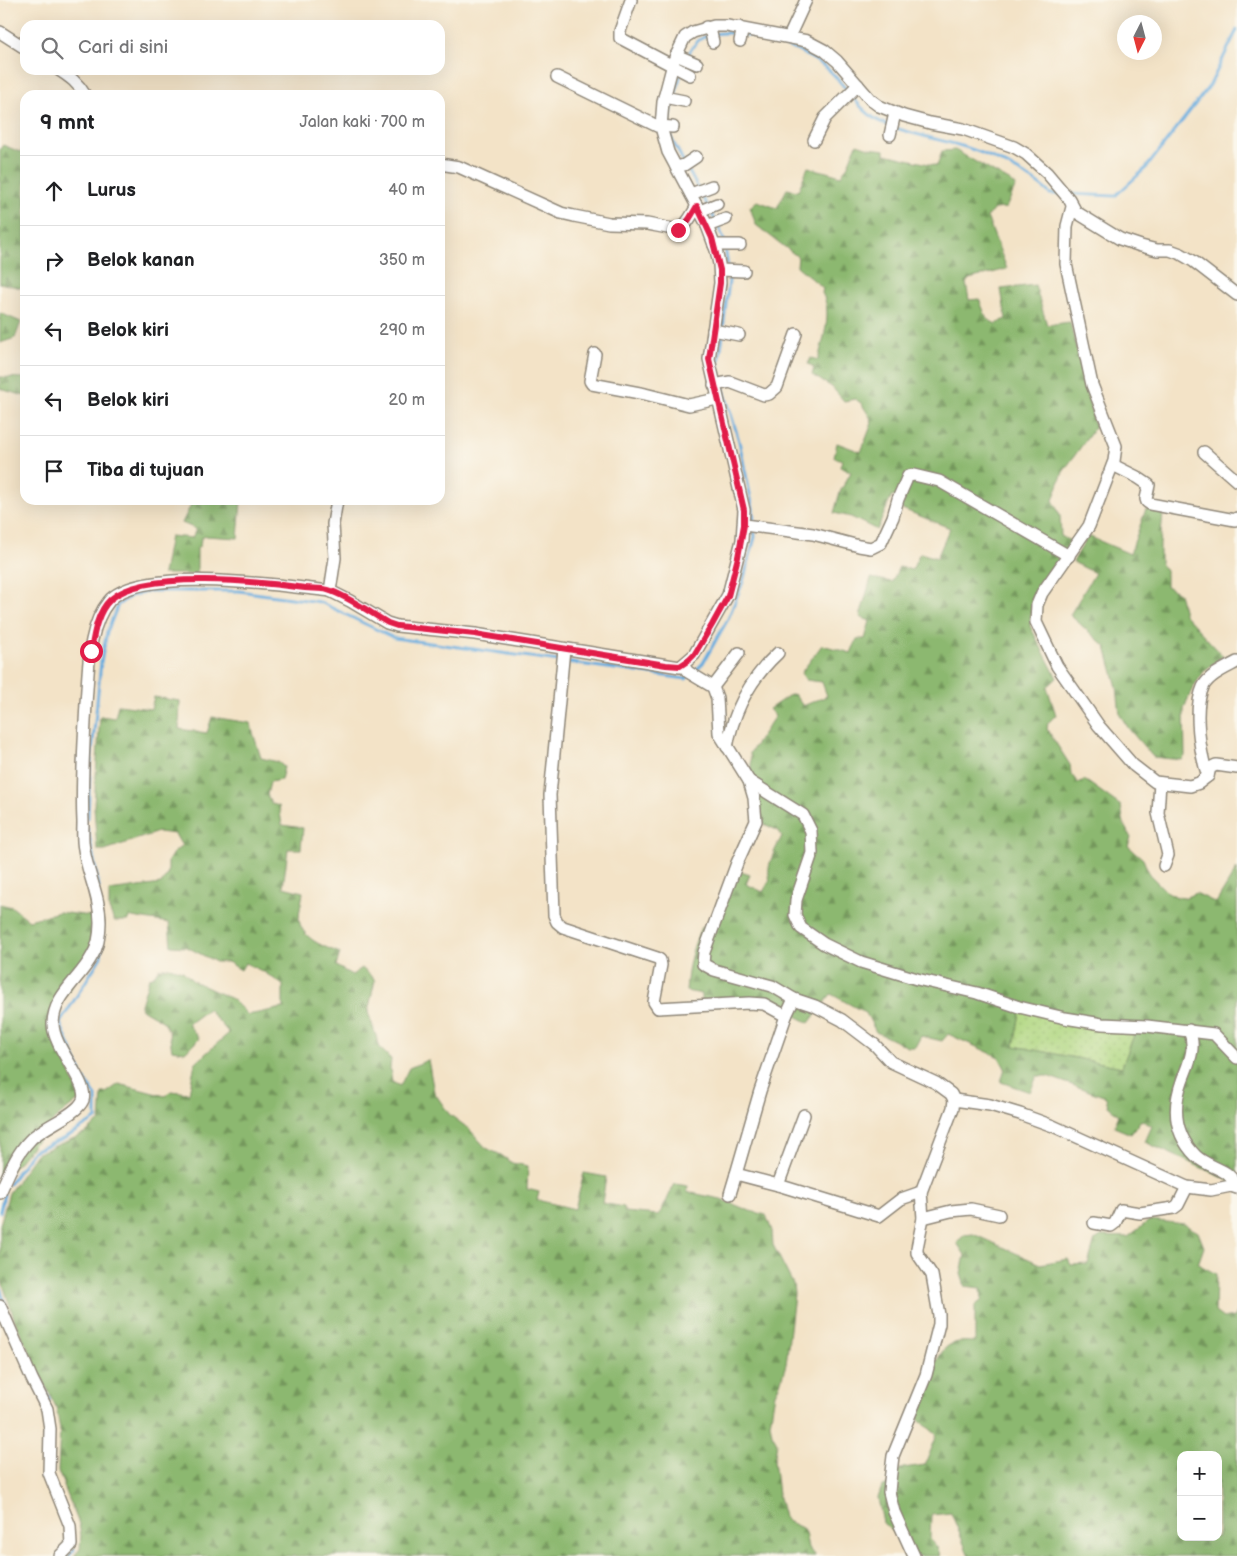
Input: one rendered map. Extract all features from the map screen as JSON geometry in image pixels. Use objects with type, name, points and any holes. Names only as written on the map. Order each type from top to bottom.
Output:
[{"type":"street","points":[[631,0],[620,30],[620,38],[685,65]]},
{"type":"street","points":[[789,37],[806,0]]},
{"type":"street","points":[[753,526],[743,504],[718,399],[722,384],[709,359],[726,332],[720,283],[732,270],[718,245],[718,222],[707,207],[702,190],[686,163],[668,152],[661,127],[676,99],[685,65],[685,37],[693,32],[711,35],[714,26],[765,39],[789,37],[807,41],[824,50],[837,61],[852,91],[880,106],[892,124],[930,123],[963,129],[1014,147],[1031,158],[1059,186],[1076,212],[1120,239],[1156,250],[1170,250],[1181,254],[1237,295]]},
{"type":"street","points":[[0,32],[20,45]]},
{"type":"street","points":[[67,75],[82,90]]},
{"type":"street","points":[[558,77],[644,120],[661,127],[673,127]]},
{"type":"street","points":[[814,140],[825,118],[852,91]]},
{"type":"street","points":[[445,164],[467,170],[561,213],[609,223],[647,224],[678,230],[707,207]]},
{"type":"street","points":[[1070,203],[1066,264],[1092,384],[1116,446],[1113,465],[1089,526],[1042,594],[1037,605],[1036,622],[1057,666],[1099,726],[1133,765],[1150,779],[1160,783],[1190,786],[1199,783],[1208,776],[1210,768],[1216,765],[1237,768]]},
{"type":"street","points":[[718,245],[737,245]]},
{"type":"street","points":[[722,384],[764,395],[772,392],[777,387],[796,334]]},
{"type":"street","points":[[595,354],[590,381],[592,384],[689,405],[718,399]]},
{"type":"street","points":[[1204,452],[1237,481]]},
{"type":"street","points":[[1113,465],[1150,485],[1146,498],[1150,504],[1235,520],[1237,518]]},
{"type":"street","points":[[753,526],[814,534],[871,548],[881,543],[893,517],[904,482],[908,476],[914,475],[939,481],[1069,556]]},
{"type":"street","points":[[330,590],[335,558],[334,524],[336,505]]},
{"type":"street","points":[[686,668],[728,596],[738,557],[753,526]]},
{"type":"street","points":[[0,1193],[14,1163],[31,1139],[68,1115],[82,1103],[84,1097],[79,1079],[57,1043],[53,1022],[57,1004],[94,953],[100,924],[96,896],[84,849],[82,772],[90,659],[95,625],[110,600],[123,592],[147,583],[259,582],[330,590],[388,623],[397,626],[475,634],[564,650],[686,668],[713,687],[717,698],[719,733],[749,781],[754,798],[756,821],[737,863],[704,952],[703,964],[714,970],[772,986],[794,999],[814,1006],[842,1020],[875,1045],[892,1062],[936,1083],[951,1094],[954,1100],[922,1192],[924,1218],[918,1237],[917,1253],[932,1275],[939,1324],[926,1375],[893,1456],[889,1486],[894,1512],[914,1556]]},
{"type":"street","points":[[564,650],[550,795],[554,915],[557,922],[563,927],[658,958],[661,965],[654,1002],[658,1008],[749,1003],[764,1004],[786,1016]]},
{"type":"street","points":[[713,687],[739,653]]},
{"type":"street","points":[[727,747],[731,728],[747,689],[760,671],[778,653]]},
{"type":"street","points":[[1208,776],[1203,764],[1198,706],[1203,686],[1218,672],[1237,662]]},
{"type":"street","points":[[749,781],[803,814],[811,831],[812,853],[796,900],[795,915],[801,928],[824,944],[870,965],[1065,1018],[1102,1024],[1189,1030],[1214,1034],[1237,1058]]},
{"type":"street","points":[[1160,783],[1158,813],[1168,855],[1164,866]]},
{"type":"street","points":[[730,1194],[760,1091],[786,1016],[794,999]]},
{"type":"street","points":[[1189,1030],[1193,1040],[1190,1061],[1181,1083],[1176,1116],[1179,1132],[1196,1156],[1226,1174],[1237,1184]]},
{"type":"street","points":[[954,1100],[990,1105],[1053,1126],[1187,1187],[1211,1190],[1231,1186],[1237,1188]]},
{"type":"street","points":[[778,1185],[804,1115]]},
{"type":"street","points":[[736,1174],[879,1216],[901,1199],[922,1192]]},
{"type":"street","points":[[1094,1223],[1111,1226],[1115,1223],[1121,1210],[1124,1209],[1140,1212],[1174,1208],[1178,1205],[1187,1187]]},
{"type":"street","points":[[924,1218],[971,1209],[999,1215]]},
{"type":"street","points":[[0,1306],[47,1409],[50,1429],[49,1472],[72,1536],[71,1546],[60,1556]]},
{"type":"green space","points":[[857,144],[885,150],[885,154],[937,166],[942,151],[955,150],[1016,185],[1006,208],[994,209],[987,217],[1007,269],[969,279],[966,283],[969,300],[979,299],[987,319],[996,324],[1006,319],[1001,289],[1035,285],[1047,325],[1070,322],[1095,427],[1063,472],[1053,500],[1060,516],[1061,536],[1072,542],[1048,573],[1047,592],[1034,596],[1032,599],[1030,626],[1057,678],[1047,687],[1056,715],[1048,723],[1047,729],[1070,765],[1071,774],[1078,783],[1084,780],[1121,806],[1124,825],[1131,838],[1128,846],[1143,859],[1149,874],[1166,891],[1177,897],[1184,898],[1196,893],[1216,903],[1237,868],[1237,1188],[1226,1179],[1145,1142],[1152,1126],[1141,1120],[1131,1134],[1114,1127],[1119,1115],[1108,1106],[1106,1097],[1047,1076],[1037,1076],[1030,1092],[1001,1082],[1005,1068],[999,1057],[948,1034],[942,1041],[921,1036],[915,1047],[908,1047],[876,1032],[866,1013],[831,994],[809,1023],[781,1008],[743,999],[702,1001],[702,994],[686,991],[690,959],[701,927],[708,928],[732,869],[750,875],[746,884],[763,892],[770,880],[770,863],[782,836],[779,831],[760,822],[752,778],[750,753],[775,716],[769,709],[794,694],[803,706],[827,696],[822,682],[806,680],[801,673],[822,645],[851,653],[857,639],[865,639],[870,621],[860,617],[871,578],[892,582],[899,567],[912,570],[920,553],[937,558],[950,528],[900,508],[905,500],[892,495],[877,530],[851,517],[834,513],[840,492],[851,472],[840,467],[842,460],[834,457],[837,443],[861,452],[872,423],[861,403],[855,399],[844,401],[832,387],[812,375],[814,367],[808,364],[811,358],[818,360],[826,326],[827,309],[822,293],[823,288],[797,266],[798,257],[756,225],[750,207],[757,201],[777,208],[787,189],[798,191],[808,167],[841,176]],"holes":[[[1021,1007],[1138,1025],[1122,1067],[1014,1046]]]},
{"type":"green space","points":[[3,145],[20,152],[20,288],[0,283],[0,149]]},
{"type":"green space","points":[[0,313],[20,322],[20,325],[15,338],[0,343]]},
{"type":"green space","points":[[0,377],[20,378],[20,395],[0,389]]},
{"type":"green space","points":[[191,505],[241,505],[238,538],[206,536],[201,538],[200,546],[197,548],[197,574],[163,574],[170,536],[192,538],[196,529],[182,523]]},
{"type":"green space","points":[[1146,509],[1163,513],[1160,563],[1166,571],[1166,586],[1179,593],[1184,614],[1223,656],[1205,670],[1187,701],[1184,709],[1185,756],[1182,760],[1153,757],[1129,729],[1120,715],[1117,687],[1106,647],[1070,615],[1095,573],[1073,562],[1088,536],[1130,554]]},
{"type":"green space","points":[[154,697],[180,701],[179,729],[207,733],[212,717],[250,723],[261,758],[278,762],[284,767],[281,780],[270,782],[267,795],[272,804],[279,806],[282,825],[303,828],[301,849],[288,849],[283,887],[303,892],[299,916],[301,926],[309,937],[340,953],[336,966],[352,975],[362,968],[375,980],[368,1012],[380,1048],[391,1059],[392,1082],[400,1086],[409,1068],[428,1060],[434,1092],[449,1114],[469,1129],[486,1148],[512,1163],[528,1166],[527,1189],[539,1192],[537,1200],[575,1209],[584,1173],[606,1177],[602,1203],[624,1207],[624,1212],[658,1215],[675,1184],[688,1186],[687,1192],[721,1199],[750,1211],[766,1215],[772,1231],[773,1245],[793,1284],[794,1294],[786,1364],[775,1393],[770,1423],[772,1434],[777,1443],[774,1460],[778,1494],[784,1517],[787,1521],[802,1528],[808,1548],[815,1556],[74,1556],[80,1549],[81,1535],[79,1524],[58,1471],[60,1429],[56,1407],[15,1321],[0,1275],[0,1225],[9,1193],[36,1154],[84,1134],[100,1121],[102,1093],[106,1093],[119,1084],[165,1096],[171,1091],[189,1093],[195,1063],[229,1033],[208,1009],[188,1024],[199,1039],[185,1052],[172,1050],[169,1032],[164,1022],[140,1008],[149,978],[153,977],[158,969],[169,967],[183,971],[193,981],[232,999],[248,1015],[283,1008],[283,985],[264,972],[245,963],[241,970],[228,962],[216,962],[187,947],[171,946],[169,923],[132,917],[128,921],[114,921],[109,909],[109,891],[161,884],[168,873],[168,861],[173,853],[182,846],[175,834],[158,832],[105,850],[97,850],[94,806],[100,716],[115,718],[118,705],[151,709]]},
{"type":"green space","points":[[0,904],[12,907],[29,920],[59,912],[91,916],[94,918],[95,929],[87,956],[80,971],[49,1022],[80,1097],[79,1100],[55,1119],[0,1184]]},
{"type":"green space","points":[[1021,1007],[1138,1024],[1122,1067],[1014,1046]]},
{"type":"green space","points":[[1150,1220],[1184,1224],[1198,1232],[1204,1247],[1198,1264],[1216,1274],[1215,1312],[1223,1318],[1235,1317],[1237,1312],[1237,1556],[969,1556],[951,1513],[931,1515],[930,1539],[937,1547],[940,1556],[911,1556],[902,1541],[883,1523],[878,1498],[882,1486],[895,1485],[895,1473],[903,1468],[925,1465],[937,1435],[916,1417],[938,1358],[951,1344],[975,1342],[975,1306],[982,1300],[981,1288],[965,1286],[961,1274],[965,1255],[957,1243],[964,1235],[973,1234],[1040,1264],[1068,1259],[1071,1265],[1088,1264],[1095,1240],[1101,1236],[1128,1237]]},
{"type":"waterway","points":[[1071,194],[1115,196],[1146,168],[1210,85],[1237,30]]},
{"type":"waterway","points":[[675,96],[688,55],[698,41],[704,37],[718,34],[734,33],[752,36],[789,47],[820,63],[831,72],[862,108],[877,120],[905,131],[982,153],[1027,176],[1041,185],[1050,194],[1062,194]]},
{"type":"waterway","points":[[670,123],[673,102]]},
{"type":"waterway","points":[[671,129],[671,138],[715,220]]},
{"type":"waterway","points":[[718,225],[724,240],[728,267]]},
{"type":"waterway","points":[[723,329],[730,273]]},
{"type":"waterway","points":[[722,381],[718,370],[723,335]]},
{"type":"waterway","points":[[694,672],[703,663],[728,619],[743,582],[755,537],[753,508],[739,441],[723,387]]},
{"type":"waterway","points":[[88,818],[90,772],[101,662],[107,632],[118,605],[131,596],[150,591],[239,591],[320,602],[394,638],[559,661]]},
{"type":"waterway","points":[[565,662],[686,679],[689,676]]},
{"type":"waterway","points":[[88,829],[99,887]]},
{"type":"waterway","points":[[81,1072],[60,1023],[101,957],[102,945]]},
{"type":"waterway","points":[[9,1184],[33,1151],[65,1138],[96,1119],[96,1096],[85,1080]]},
{"type":"waterway","points":[[0,1212],[4,1194]]},
{"type":"waterway","points":[[0,1288],[6,1307]]},
{"type":"waterway","points":[[29,1358],[49,1400]]},
{"type":"waterway","points":[[69,1556],[74,1550]]},
{"type":"route","points":[[91,651],[95,625],[110,600],[123,592],[147,583],[172,581],[259,582],[330,590],[330,592],[397,626],[475,634],[666,665],[684,665],[694,655],[728,596],[742,540],[744,510],[710,369],[710,349],[720,283],[720,270],[716,250],[706,223],[697,206],[686,223],[678,230]]}]
